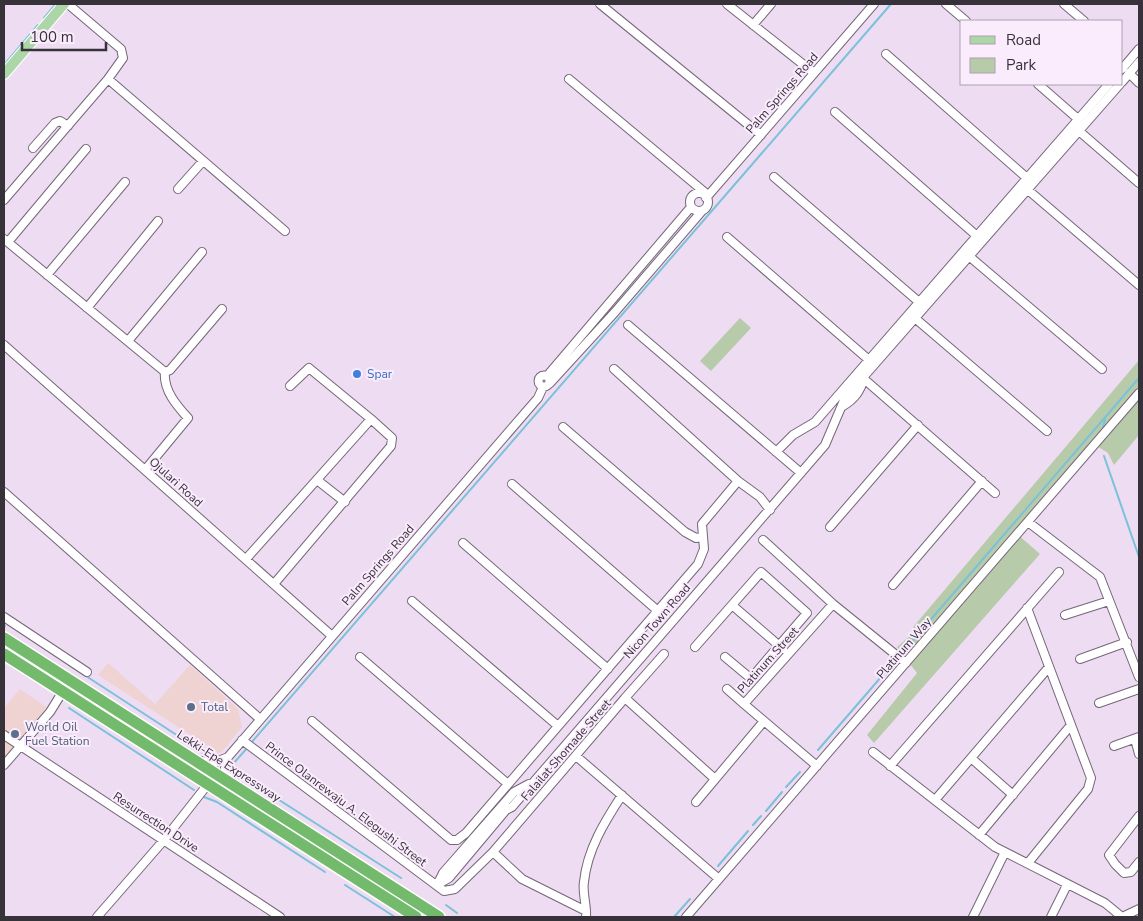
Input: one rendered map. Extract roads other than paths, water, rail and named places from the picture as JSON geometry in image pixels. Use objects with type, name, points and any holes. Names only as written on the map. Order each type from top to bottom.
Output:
[{"type":"highway","name":"Lekki-Epe Expressway","points":[[4,638],[439,917]]},
{"type":"highway","name":"Lekki-Epe Expressway","points":[[4,654],[416,917]]},
{"type":"main road","points":[[4,74],[64,4]]},
{"type":"street","points":[[4,200],[108,78],[120,63],[123,54],[68,4]]},
{"type":"street","points":[[600,4],[761,135]]},
{"type":"street","points":[[727,4],[814,73]]},
{"type":"street","points":[[753,26],[771,4]]},
{"type":"street","name":"Palm Springs Road","points":[[707,196],[874,4]]},
{"type":"street","points":[[946,4],[965,20]]},
{"type":"street","points":[[1064,4],[1083,20]]},
{"type":"street","points":[[1123,68],[1139,49]]},
{"type":"street","points":[[886,54],[1027,178]]},
{"type":"street","points":[[1123,55],[1129,60]]},
{"type":"street","name":"Nicon Town Road","points":[[1123,80],[1139,62]]},
{"type":"street","points":[[1129,73],[1139,82]]},
{"type":"street","points":[[108,78],[285,232]]},
{"type":"street","points":[[547,382],[583,349],[708,204],[707,196],[569,79]]},
{"type":"street","points":[[1039,85],[1078,119]]},
{"type":"street","points":[[776,452],[793,435],[815,422],[1108,85]]},
{"type":"street","name":"Nicon Town Road","points":[[437,885],[449,878],[504,808],[530,784],[770,510],[825,445],[844,406],[845,398],[864,379],[1119,85]]},
{"type":"street","points":[[835,112],[977,236]]},
{"type":"street","points":[[33,148],[54,123],[60,122],[68,126]]},
{"type":"street","points":[[1079,131],[1139,183]]},
{"type":"street","points":[[86,149],[6,240],[165,372]]},
{"type":"street","points":[[178,189],[203,160]]},
{"type":"street","points":[[774,177],[919,302]]},
{"type":"street","points":[[47,275],[125,182]]},
{"type":"street","points":[[1028,190],[1139,285]]},
{"type":"street","points":[[702,211],[696,211],[691,207],[689,201],[694,194],[707,196]]},
{"type":"street","points":[[547,382],[691,207]]},
{"type":"street","points":[[87,308],[158,221]]},
{"type":"street","points":[[727,237],[868,360]]},
{"type":"street","points":[[128,341],[202,252]]},
{"type":"street","points":[[970,257],[1102,369]]},
{"type":"street","points":[[165,372],[170,370],[222,309]]},
{"type":"street","points":[[916,319],[1047,431]]},
{"type":"street","points":[[628,325],[801,473]]},
{"type":"street","name":"Ojulari Road","points":[[4,345],[332,636]]},
{"type":"street","points":[[274,584],[345,502],[393,442],[371,418],[309,368],[290,386]]},
{"type":"street","points":[[614,369],[738,481],[741,488],[770,510]]},
{"type":"street","points":[[145,470],[188,418],[175,403],[165,382],[165,372]]},
{"type":"street","points":[[864,379],[995,493]]},
{"type":"street","name":"Palm Springs Road","points":[[228,757],[246,743],[260,719],[538,398],[547,382]]},
{"type":"street","name":"Platinum Way","points":[[686,917],[1139,393]]},
{"type":"street","points":[[246,559],[371,418]]},
{"type":"street","points":[[830,526],[918,426]]},
{"type":"street","points":[[563,427],[685,532],[696,538],[703,537]]},
{"type":"street","points":[[317,480],[345,502]]},
{"type":"street","points":[[312,721],[450,840],[457,840],[466,834],[701,560],[704,549],[701,530],[704,519],[738,481]]},
{"type":"street","points":[[893,585],[982,481]]},
{"type":"street","points":[[512,484],[658,611]]},
{"type":"street","points":[[4,492],[260,719]]},
{"type":"street","points":[[1028,522],[1100,576],[1139,677]]},
{"type":"street","points":[[763,540],[833,604],[906,663]]},
{"type":"street","points":[[462,543],[608,669]]},
{"type":"street","points":[[695,647],[760,572],[807,613],[749,677],[726,657]]},
{"type":"street","points":[[890,766],[1059,572]]},
{"type":"street","points":[[412,600],[558,726]]},
{"type":"street","points":[[1065,615],[1109,600]]},
{"type":"street","name":"Platinum Street","points":[[817,766],[744,704],[833,604]]},
{"type":"street","points":[[732,605],[789,653]]},
{"type":"street","points":[[1027,608],[1091,778],[1090,784],[1028,863]]},
{"type":"street","points":[[4,617],[87,672]]},
{"type":"street","points":[[1080,659],[1126,642]]},
{"type":"street","points":[[625,698],[664,654]]},
{"type":"street","points":[[360,657],[508,784]]},
{"type":"street","points":[[934,800],[1049,667]]},
{"type":"street","points":[[727,689],[744,704]]},
{"type":"street","points":[[1099,703],[1139,689]]},
{"type":"street","points":[[4,765],[50,712],[63,691]]},
{"type":"street","name":"Falailat Shomade Street","points":[[437,885],[444,891],[455,889],[492,852],[625,698],[715,779]]},
{"type":"street","points":[[696,802],[764,721]]},
{"type":"street","points":[[979,835],[1071,725]]},
{"type":"street","name":"Resurrection Drive","points":[[4,735],[280,917]]},
{"type":"street","points":[[1114,746],[1137,738],[1139,754]]},
{"type":"street","name":"Prince Olanrewaju A. Elegushi Street","points":[[246,743],[437,885]]},
{"type":"street","points":[[873,752],[979,835],[1005,852],[1076,890],[1105,903],[1122,917],[1139,909]]},
{"type":"street","points":[[576,756],[719,879]]},
{"type":"street","points":[[192,760],[216,762],[228,757]]},
{"type":"street","points":[[228,757],[225,768],[226,774],[239,790]]},
{"type":"street","points":[[971,758],[1013,795]]},
{"type":"street","points":[[97,917],[164,840],[208,784]]},
{"type":"street","points":[[586,914],[584,882],[594,845],[604,824],[622,795]]},
{"type":"street","points":[[1139,816],[1109,855],[1124,873],[1132,872],[1139,862]]},
{"type":"street","points":[[492,852],[522,879],[586,914]]},
{"type":"street","points":[[973,917],[1005,852]]},
{"type":"street","points":[[1051,917],[1067,885]]},
{"type":"waterway","points":[[44,18],[56,4]]},
{"type":"waterway","points":[[251,743],[891,4]]},
{"type":"waterway","points":[[4,65],[38,25]]},
{"type":"waterway","points":[[902,653],[1139,378]]},
{"type":"waterway","points":[[1103,427],[1105,420]]},
{"type":"waterway","points":[[1104,456],[1139,557]]},
{"type":"waterway","points":[[818,750],[894,662]]},
{"type":"waterway","points":[[69,665],[209,756]]},
{"type":"waterway","points":[[69,708],[194,790]]},
{"type":"waterway","points":[[248,747],[233,764],[234,771],[401,878]]},
{"type":"waterway","points":[[786,787],[800,772]]},
{"type":"waterway","points":[[766,811],[782,792]]},
{"type":"waterway","points":[[204,797],[217,802],[325,872]]},
{"type":"waterway","points":[[753,825],[761,816]]},
{"type":"waterway","points":[[718,866],[748,831]]},
{"type":"waterway","points":[[345,885],[395,917]]},
{"type":"waterway","points":[[674,917],[690,899]]},
{"type":"waterway","points":[[446,905],[457,913]]},
{"type":"place","name":"Spar","points":[[357,374]]},
{"type":"place","name":"Total","points":[[191,707]]},
{"type":"place","name":"World Oil Fuel Station","points":[[15,734]]}]
